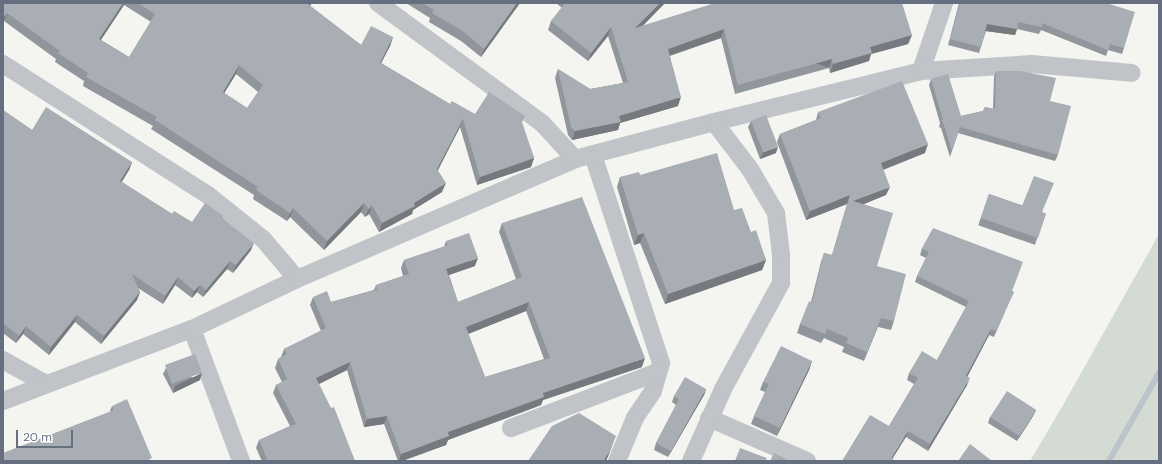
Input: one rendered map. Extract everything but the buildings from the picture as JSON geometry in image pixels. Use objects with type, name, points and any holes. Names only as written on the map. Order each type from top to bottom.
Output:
[{"type":"street","points":[[378,3],[542,123],[575,160]]},
{"type":"street","points":[[921,71],[944,3]]},
{"type":"street","points":[[3,64],[208,195],[263,239],[297,279]]},
{"type":"street","points":[[3,401],[192,329],[297,279],[575,160],[714,122],[921,71],[1032,64],[1132,74]]},
{"type":"street","points":[[691,461],[709,418],[780,283],[781,255],[776,213],[750,169],[714,122]]},
{"type":"street","points":[[593,155],[661,363],[653,391],[635,418],[617,461]]},
{"type":"street","points":[[192,329],[241,461]]},
{"type":"street","points":[[3,360],[46,384]]},
{"type":"street","points":[[512,428],[658,372]]},
{"type":"street","points":[[709,418],[806,461]]},
{"type":"shaded area","points":[[1159,234],[1159,461],[1030,461],[1062,407]]},
{"type":"waterway","points":[[1109,461],[1159,373]]}]
